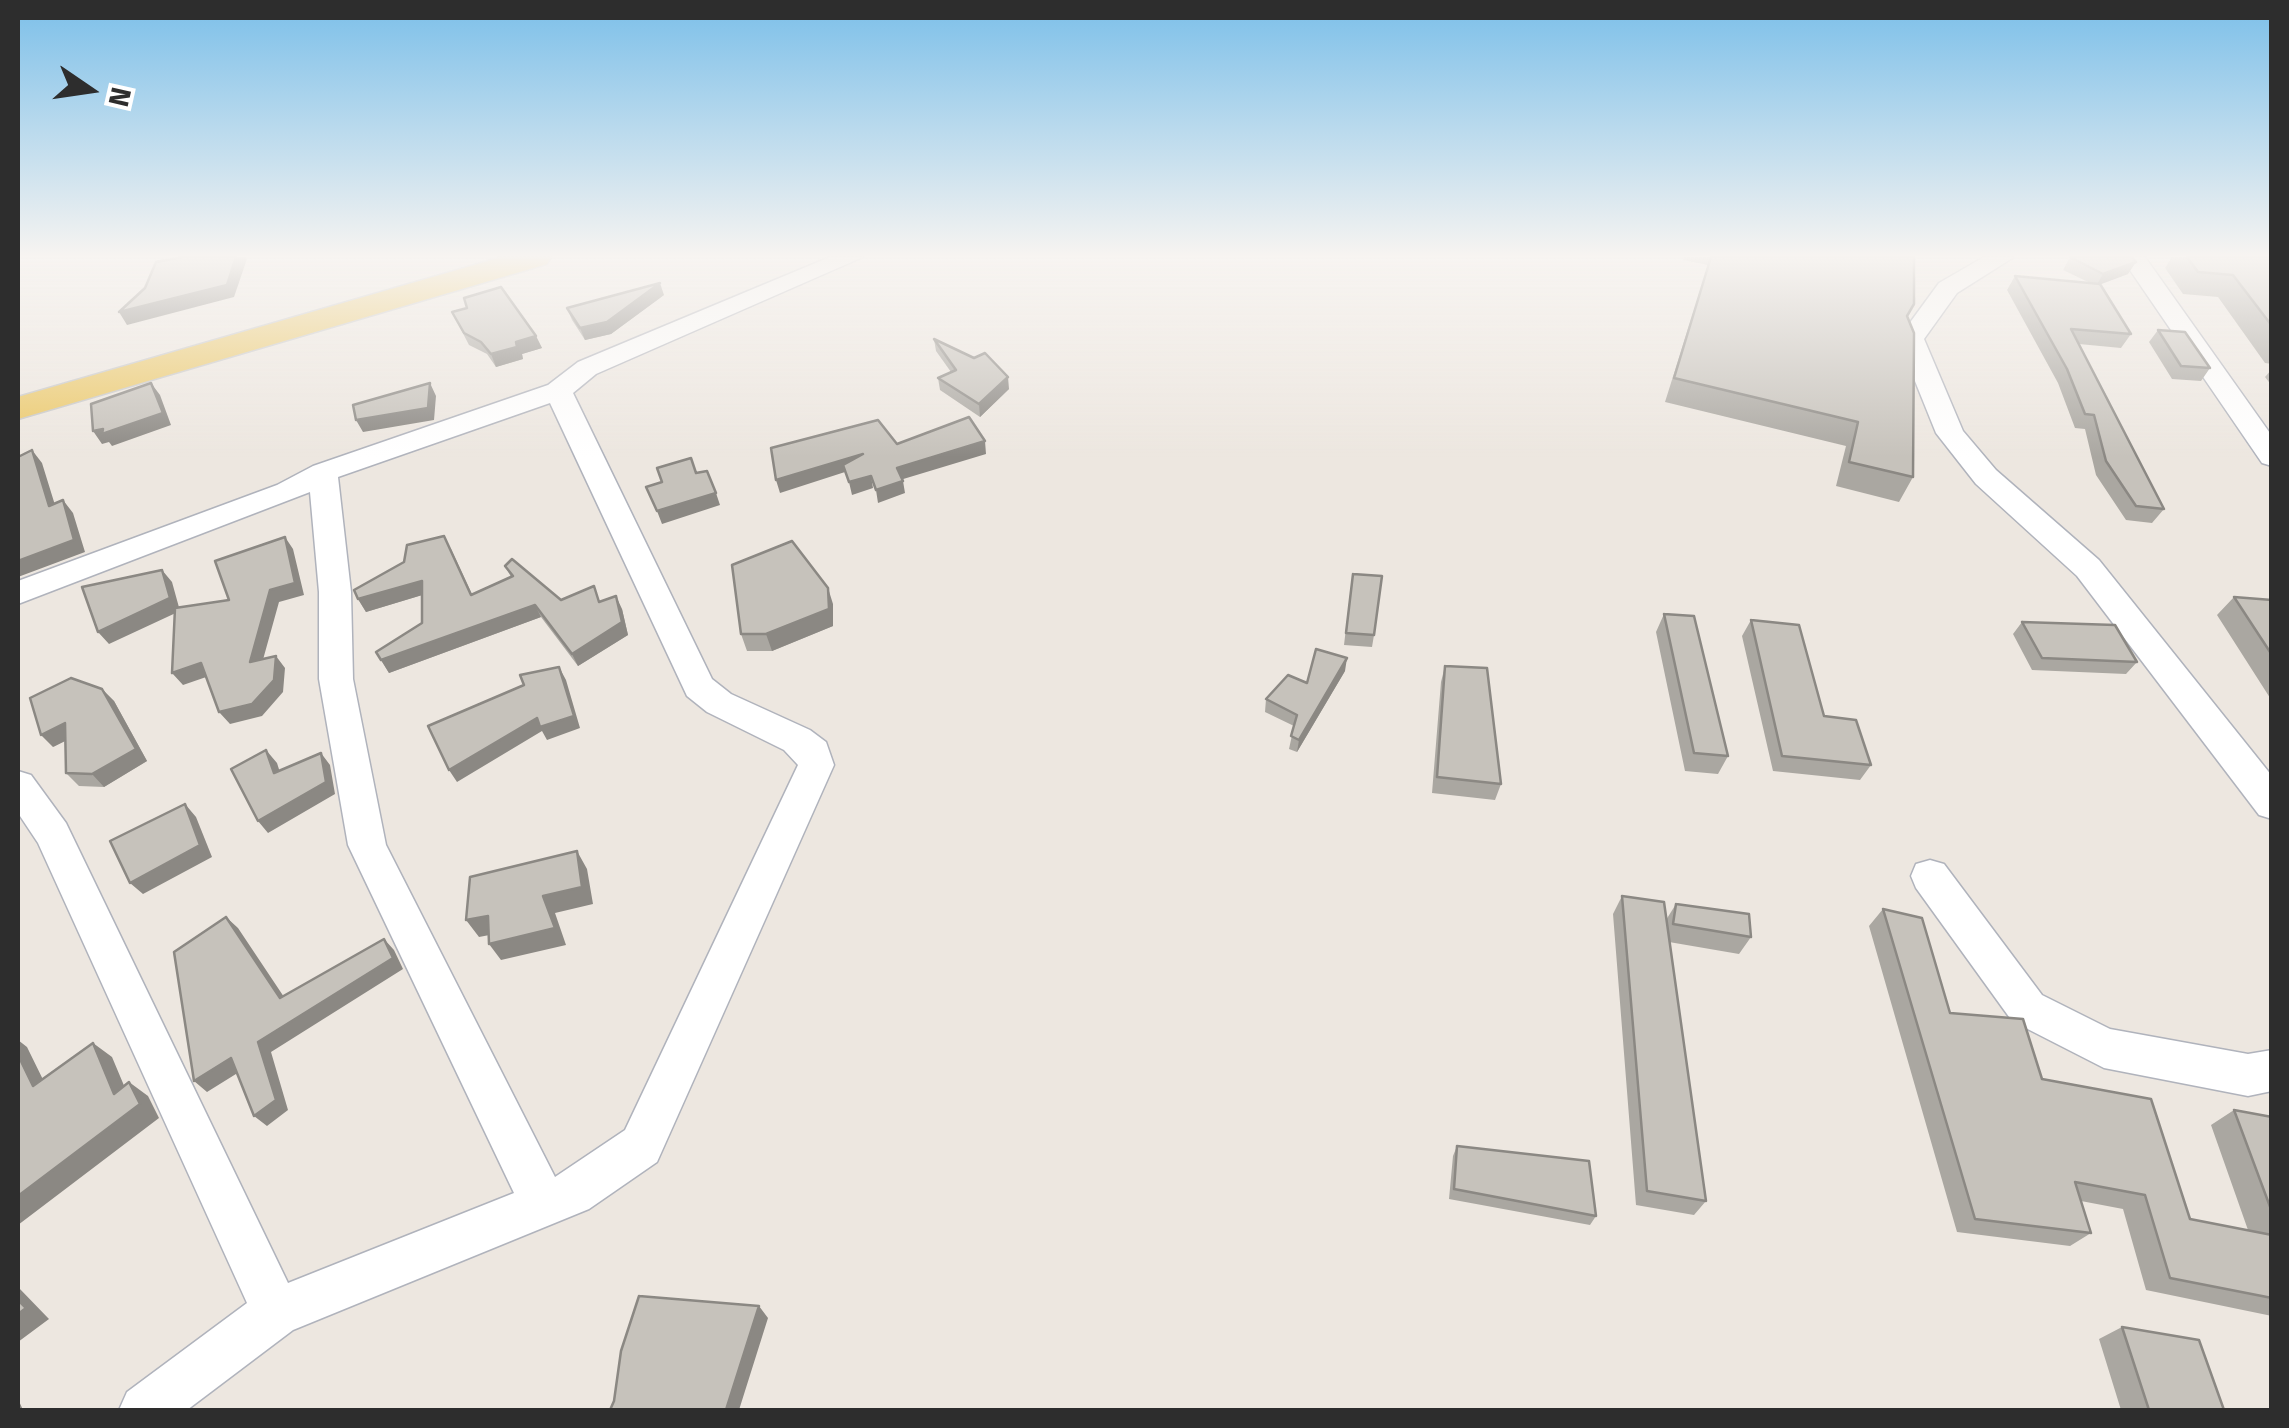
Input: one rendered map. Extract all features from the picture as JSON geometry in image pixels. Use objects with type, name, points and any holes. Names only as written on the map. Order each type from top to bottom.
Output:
[{"type":"main road","points":[[18,408],[307,324]]},
{"type":"street","points":[[18,593],[286,492],[322,472],[558,391],[587,368],[693,324]]},
{"type":"street","points":[[1922,324],[1911,339],[1950,433],[1986,478],[2088,568],[2272,804]]},
{"type":"street","points":[[2179,324],[2272,457]]},
{"type":"street","points":[[145,1410],[276,1312],[573,1193],[641,1146],[816,764],[813,752],[796,740],[719,703],[700,687],[558,391]]},
{"type":"street","points":[[322,472],[336,592],[336,679],[366,845],[543,1202]]},
{"type":"street","points":[[18,785],[53,834],[276,1312]]},
{"type":"street","points":[[1930,876],[2027,1008],[2104,1048],[2248,1075],[2272,1070]]},
{"type":"building","points":[[459,324],[527,324],[536,336],[516,342],[517,347],[491,354],[481,342],[464,333]]},
{"type":"building","points":[[1691,324],[1910,324],[1914,333],[1913,477],[1849,462],[1858,422],[1674,378]]},
{"type":"building","points":[[2042,324],[2125,324],[2131,334],[2071,329],[2164,509],[2136,506],[2106,461],[2094,415],[2085,414],[2067,369]]},
{"type":"building","points":[[2158,330],[2185,332],[2210,368],[2181,366]]},
{"type":"building","points":[[934,339],[974,358],[985,353],[1008,377],[979,404],[938,378],[956,370]]},
{"type":"building","points":[[151,383],[163,413],[102,434],[103,429],[93,431],[91,404]]},
{"type":"building","points":[[430,383],[428,408],[356,420],[353,405]]},
{"type":"building","points":[[969,417],[985,441],[897,468],[903,481],[876,490],[871,476],[849,482],[843,465],[863,454],[776,480],[771,448],[878,420],[897,444]]},
{"type":"building","points":[[32,450],[49,506],[63,500],[74,540],[18,561],[18,457]]},
{"type":"building","points":[[691,458],[696,473],[707,471],[716,493],[657,511],[646,487],[662,482],[657,468]]},
{"type":"building","points":[[444,536],[471,595],[513,576],[505,566],[512,559],[561,600],[594,586],[599,602],[616,596],[622,622],[572,654],[535,605],[381,660],[376,652],[422,623],[422,581],[358,599],[354,590],[404,562],[407,545]]},
{"type":"building","points":[[285,537],[295,583],[270,590],[250,662],[276,656],[274,680],[252,704],[219,712],[201,663],[172,673],[175,608],[229,600],[215,561]]},
{"type":"building","points":[[792,541],[828,588],[829,609],[766,634],[741,634],[732,565]]},
{"type":"building","points":[[162,570],[170,598],[98,632],[82,587]]},
{"type":"building","points":[[1353,574],[1382,576],[1374,635],[1346,633]]},
{"type":"building","points":[[2234,597],[2272,600],[2272,655]]},
{"type":"building","points":[[1664,614],[1694,616],[1728,756],[1694,753]]},
{"type":"building","points":[[1751,620],[1799,625],[1824,716],[1856,720],[1871,765],[1782,756]]},
{"type":"building","points":[[2022,622],[2115,625],[2137,662],[2042,658]]},
{"type":"building","points":[[1316,649],[1347,658],[1299,740],[1291,736],[1297,715],[1266,699],[1288,675],[1307,683]]},
{"type":"building","points":[[1445,666],[1487,668],[1501,784],[1437,777]]},
{"type":"building","points":[[559,667],[574,716],[540,727],[537,718],[449,770],[428,726],[524,685],[520,675]]},
{"type":"building","points":[[71,678],[102,689],[136,749],[92,774],[66,773],[65,723],[41,735],[30,698]]},
{"type":"building","points":[[266,750],[274,773],[321,753],[326,782],[258,821],[231,769]]},
{"type":"building","points":[[185,804],[200,845],[130,883],[110,841]]},
{"type":"building","points":[[577,851],[582,887],[543,896],[555,928],[489,944],[488,916],[466,920],[470,877]]},
{"type":"building","points":[[1622,896],[1664,902],[1706,1201],[1647,1191]]},
{"type":"building","points":[[1676,904],[1749,914],[1751,937],[1673,924]]},
{"type":"building","points":[[1883,909],[1922,918],[1950,1013],[2023,1019],[2042,1079],[2151,1099],[2190,1219],[2272,1235],[2272,1298],[2170,1278],[2145,1195],[2075,1182],[2091,1233],[1975,1219]]},
{"type":"building","points":[[226,917],[280,998],[384,939],[393,958],[258,1042],[276,1100],[254,1116],[231,1058],[194,1081],[174,952]]},
{"type":"building","points":[[93,1043],[114,1094],[129,1082],[140,1104],[18,1196],[18,1055],[33,1086]]},
{"type":"building","points":[[2234,1110],[2272,1117],[2272,1212]]},
{"type":"building","points":[[1457,1146],[1589,1161],[1596,1216],[1454,1189]]},
{"type":"building","points":[[639,1296],[759,1306],[726,1410],[610,1410],[621,1351]]},
{"type":"building","points":[[2122,1327],[2199,1340],[2224,1410],[2149,1410]]}]
